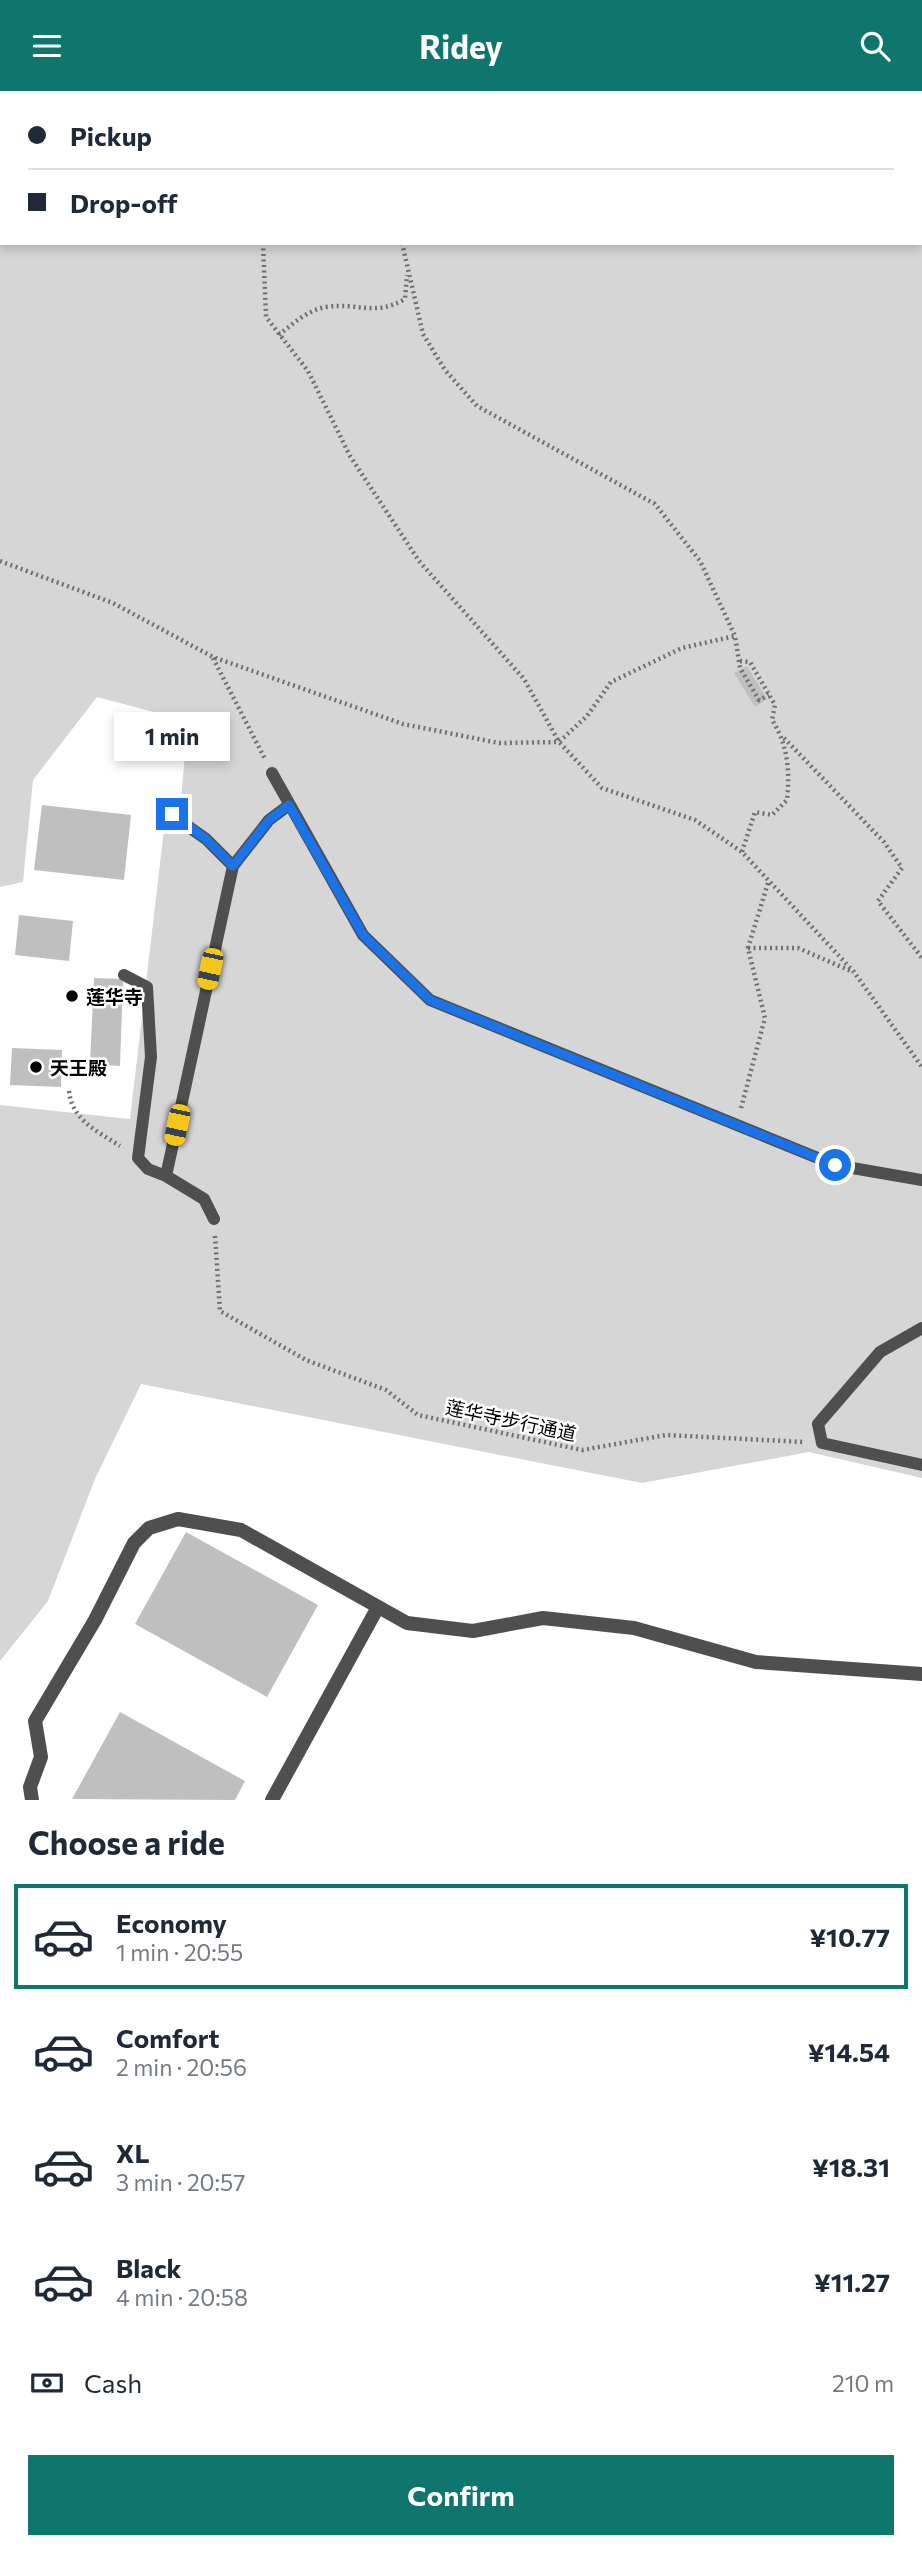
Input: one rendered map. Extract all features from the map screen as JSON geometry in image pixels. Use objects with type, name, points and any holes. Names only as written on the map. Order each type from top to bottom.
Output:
[{"type":"street","points":[[32,1800],[30,1787],[41,1758],[35,1721],[95,1620],[134,1543],[149,1528],[178,1520],[241,1530],[407,1623],[473,1631],[543,1618],[634,1628],[756,1662],[922,1674]]},
{"type":"street","points":[[272,1800],[378,1607]]},
{"type":"lane","points":[[272,773],[363,935],[430,1000],[835,1165],[922,1180]]},
{"type":"lane","points":[[166,1176],[233,866],[269,820],[289,805]]},
{"type":"lane","points":[[172,814],[206,839],[233,866]]},
{"type":"lane","points":[[124,975],[147,987],[151,1057],[138,1159],[148,1169],[166,1176],[204,1199],[214,1219]]},
{"type":"lane","points":[[922,1328],[880,1352],[818,1424],[822,1443],[922,1465]]},
{"type":"path","points":[[263,245],[265,317],[308,372],[350,456],[419,561],[524,679],[559,741],[602,788],[695,820],[742,852],[854,972],[922,1067]]},
{"type":"path","points":[[402,245],[423,334],[445,370],[477,406],[655,504],[701,561],[736,636],[740,668],[759,700],[769,695]]},
{"type":"path","points":[[279,335],[297,320],[325,307],[388,309],[405,299],[407,271]]},
{"type":"path","points":[[0,561],[113,603],[213,657],[403,724],[499,743],[559,741],[587,716],[611,682],[682,648],[736,636]]},
{"type":"path","points":[[213,657],[272,773]]},
{"type":"path","points":[[740,661],[750,663],[775,705],[772,720],[784,738],[884,842],[902,868],[878,901],[922,958]]},
{"type":"path","points":[[742,852],[755,811],[772,815],[787,800],[789,779],[784,738]]},
{"type":"path","points":[[737,1124],[765,1018],[748,948],[768,882]]},
{"type":"path","points":[[748,948],[797,948],[854,972]]},
{"type":"path","points":[[69,1091],[71,1107],[85,1123],[138,1159]]},
{"type":"path","name":"莲华寺步行通道","points":[[214,1219],[220,1311],[306,1360],[386,1390],[418,1415],[582,1450],[666,1434],[822,1443]]},
{"type":"shaded area","points":[[0,245],[922,245],[922,1478],[809,1452],[642,1483],[141,1384],[95,1479],[48,1601],[0,1661],[0,1105],[130,1119],[165,821],[181,799],[188,721],[97,697],[33,780],[23,882],[0,887]]},
{"type":"building","points":[[747,666],[767,699],[755,707],[734,673]]},
{"type":"building","points":[[42,805],[131,815],[124,880],[34,870]]},
{"type":"building","points":[[19,915],[73,921],[69,961],[15,955]]},
{"type":"building","points":[[94,978],[123,979],[120,1066],[90,1064]]},
{"type":"building","name":"天王殿","points":[[12,1048],[62,1050],[61,1087],[10,1085]]},
{"type":"building","points":[[186,1532],[318,1605],[267,1697],[135,1624]]},
{"type":"building","points":[[120,1712],[245,1781],[235,1800],[72,1799]]},
{"type":"place","name":"莲华寺","points":[[72,996]]},
{"type":"place","name":"天王殿","points":[[36,1067]]},
{"type":"route","points":[[172,814],[206,839],[233,866],[253,837],[289,805],[363,935],[430,1000],[835,1165]]}]
